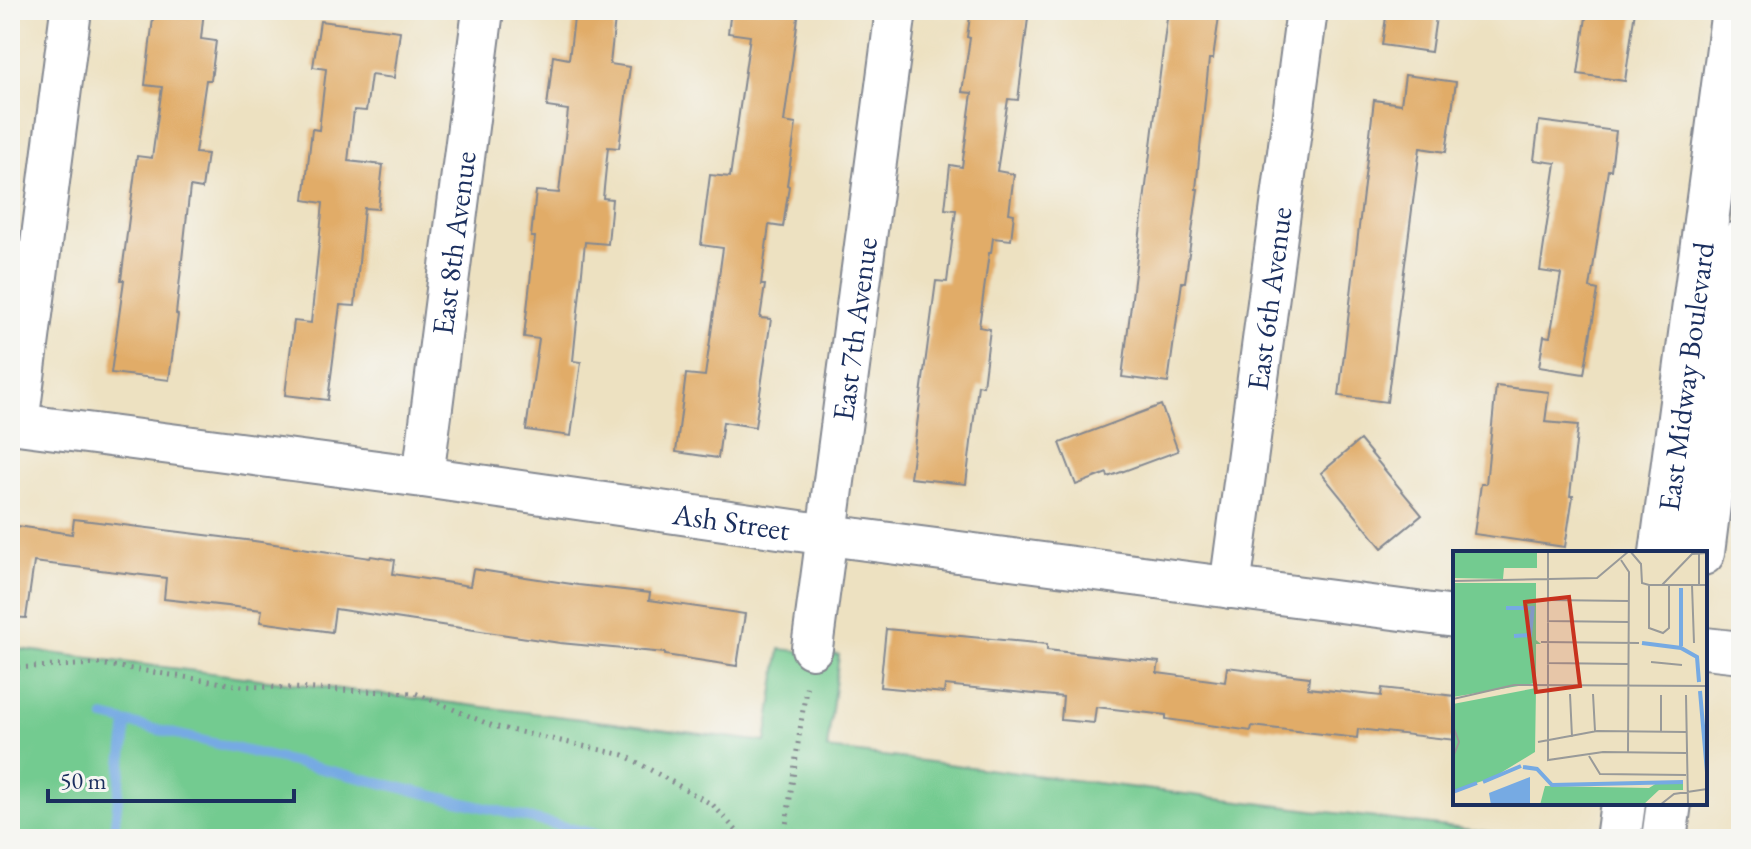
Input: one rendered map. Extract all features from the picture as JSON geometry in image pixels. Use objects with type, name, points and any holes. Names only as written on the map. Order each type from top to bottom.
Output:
[{"type":"main road","name":"East Midway Boulevard","points":[[1662,551],[1734,10]]},
{"type":"main road","name":"East Midway Boulevard","points":[[1702,551],[1741,243]]},
{"type":"main road","points":[[1618,839],[1623,805]]},
{"type":"main road","points":[[1664,839],[1669,805]]},
{"type":"street","points":[[14,424],[71,10]]},
{"type":"street","name":"East 8th Avenue","points":[[423,477],[483,10]]},
{"type":"street","name":"East 7th Avenue","points":[[810,660],[896,10]]},
{"type":"street","name":"East 6th Avenue","points":[[1230,588],[1307,10]]},
{"type":"street","name":"Ash Street","points":[[14,424],[1453,617]]},
{"type":"street","points":[[1707,648],[1741,652]]},
{"type":"path","points":[[784,839],[810,660]]},
{"type":"path","points":[[10,668],[100,664],[242,686],[415,693],[493,726],[624,755],[713,805],[744,839]]},
{"type":"green space","points":[[10,648],[766,742],[780,649],[839,655],[827,749],[1543,839],[10,839]]},
{"type":"building","points":[[154,10],[204,10],[201,39],[216,41],[211,80],[206,80],[195,153],[207,154],[202,189],[190,187],[169,380],[111,373],[137,156],[152,158],[162,87],[145,85]]},
{"type":"building","points":[[575,10],[616,10],[610,64],[630,67],[619,148],[608,147],[603,198],[612,199],[608,244],[585,242],[573,361],[581,362],[571,436],[526,430],[539,339],[524,337],[535,237],[531,237],[536,191],[559,193],[568,110],[547,107],[553,56],[569,59]]},
{"type":"building","points":[[731,10],[799,10],[784,122],[796,124],[783,227],[769,225],[760,318],[771,319],[755,427],[723,422],[718,458],[676,452],[686,374],[705,376],[723,248],[701,245],[710,175],[730,177],[750,36],[728,33]]},
{"type":"building","points":[[971,10],[1029,10],[1018,100],[1008,99],[997,171],[1014,174],[1009,213],[1014,214],[1011,240],[993,238],[989,253],[979,327],[990,329],[983,386],[978,385],[966,484],[910,478],[936,281],[947,282],[956,210],[945,209],[950,165],[962,167],[972,93],[962,92]]},
{"type":"building","points":[[1168,10],[1220,10],[1213,59],[1209,59],[1198,189],[1168,383],[1122,377]]},
{"type":"building","points":[[1387,10],[1437,10],[1431,52],[1382,45]]},
{"type":"building","points":[[1587,10],[1635,10],[1625,81],[1578,74]]},
{"type":"building","points":[[320,21],[400,31],[394,78],[371,75],[366,111],[354,110],[348,161],[383,165],[378,209],[364,208],[355,306],[340,305],[328,400],[285,395],[294,321],[311,323],[323,203],[304,200],[312,129],[319,130],[326,69],[313,67]]},
{"type":"building","points":[[1405,75],[1456,82],[1446,152],[1420,148],[1387,402],[1339,396],[1374,100],[1401,104]]},
{"type":"building","points":[[1539,121],[1616,131],[1590,288],[1598,290],[1584,374],[1539,367],[1544,336],[1550,337],[1561,274],[1540,271],[1556,163],[1534,160]]},
{"type":"building","points":[[1496,386],[1549,392],[1545,422],[1578,425],[1570,496],[1573,496],[1565,547],[1474,534],[1481,484],[1486,484]]},
{"type":"building","points":[[1161,405],[1178,451],[1108,477],[1107,473],[1076,485],[1060,443]]},
{"type":"building","points":[[1360,440],[1422,515],[1382,548],[1321,473]]},
{"type":"building","points":[[74,519],[395,560],[393,574],[470,586],[473,569],[650,593],[649,600],[745,614],[737,666],[665,653],[560,643],[335,609],[332,632],[260,622],[262,610],[164,599],[166,578],[34,562],[26,618],[10,617],[10,525],[72,534]]},
{"type":"building","points":[[886,629],[1047,644],[1047,650],[1159,662],[1157,673],[1225,682],[1227,667],[1309,677],[1308,688],[1381,696],[1382,688],[1453,696],[1453,740],[1358,729],[1357,738],[1252,726],[1251,731],[1166,719],[1166,715],[1096,707],[1094,723],[1061,720],[1063,697],[945,685],[944,693],[880,687]]},
{"type":"waterway","points":[[104,717],[616,839]]},
{"type":"waterway","points":[[113,839],[127,723]]},
{"type":"waterway","points":[[658,839],[664,836]]}]
